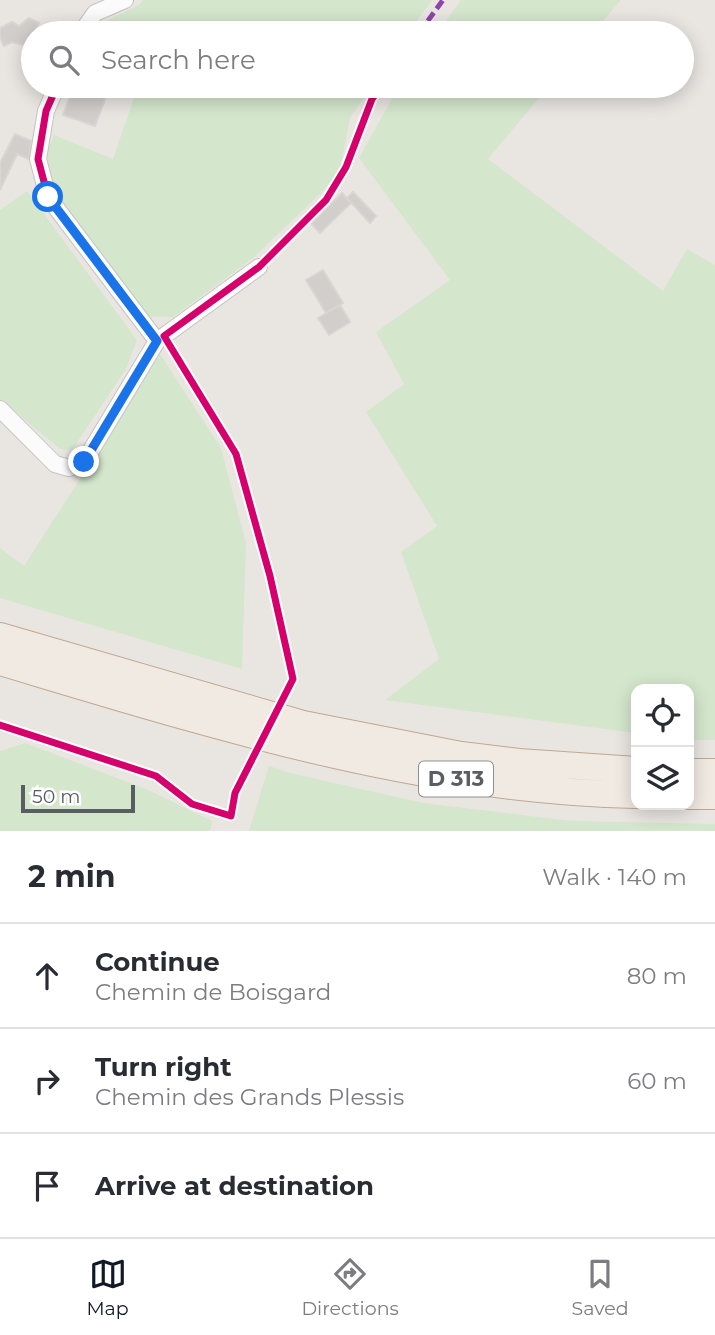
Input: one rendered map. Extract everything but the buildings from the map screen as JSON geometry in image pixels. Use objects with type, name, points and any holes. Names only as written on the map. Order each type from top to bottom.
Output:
[{"type":"highway","name":"D 313","points":[[0,636],[254,724]]},
{"type":"highway","name":"D 313","points":[[0,662],[281,730],[457,779],[541,789],[631,795]]},
{"type":"highway","name":"D 313","points":[[281,730],[519,762],[631,770]]},
{"type":"highway","points":[[694,772],[715,772]]},
{"type":"highway","points":[[694,796],[715,796]]},
{"type":"street","points":[[89,21],[95,13],[125,0]]},
{"type":"street","points":[[52,98],[46,111],[38,159],[48,197],[157,341]]},
{"type":"street","points":[[0,409],[55,464],[69,468],[84,462],[157,341],[259,267]]},
{"type":"green space","points":[[143,0],[432,0],[417,21],[106,21],[139,5]]},
{"type":"green space","points":[[461,0],[621,0],[603,21],[446,21]]},
{"type":"green space","points":[[134,98],[364,98],[350,118],[340,169],[323,191],[253,258],[173,317],[147,316],[52,189],[47,152],[54,135],[113,159]]},
{"type":"green space","points":[[392,98],[539,98],[488,159],[663,291],[687,249],[715,265],[715,740],[694,740],[694,684],[631,684],[631,732],[385,700],[439,659],[401,552],[437,526],[366,412],[404,384],[376,332],[450,280],[359,158]]},
{"type":"green space","points":[[27,191],[137,340],[126,369],[72,450],[60,449],[0,399],[0,210]]},
{"type":"green space","points":[[160,354],[221,448],[246,543],[242,669],[0,598],[0,548],[24,566]]},
{"type":"green space","points":[[25,743],[146,789],[212,821],[210,831],[0,831],[0,751]]},
{"type":"green space","points":[[269,766],[423,803],[571,821],[715,824],[715,831],[249,831]]},
{"type":"marked path","points":[[428,21],[443,0]]},
{"type":"cycle path","points":[[52,98],[46,111],[38,159],[48,197],[157,341]]},
{"type":"cycle path","points":[[0,725],[156,776],[192,804],[231,816],[235,793],[293,679],[270,576],[236,454],[164,336],[259,267],[326,200],[346,167],[373,98]]},
{"type":"route","points":[[48,197],[157,341],[84,462]]}]
